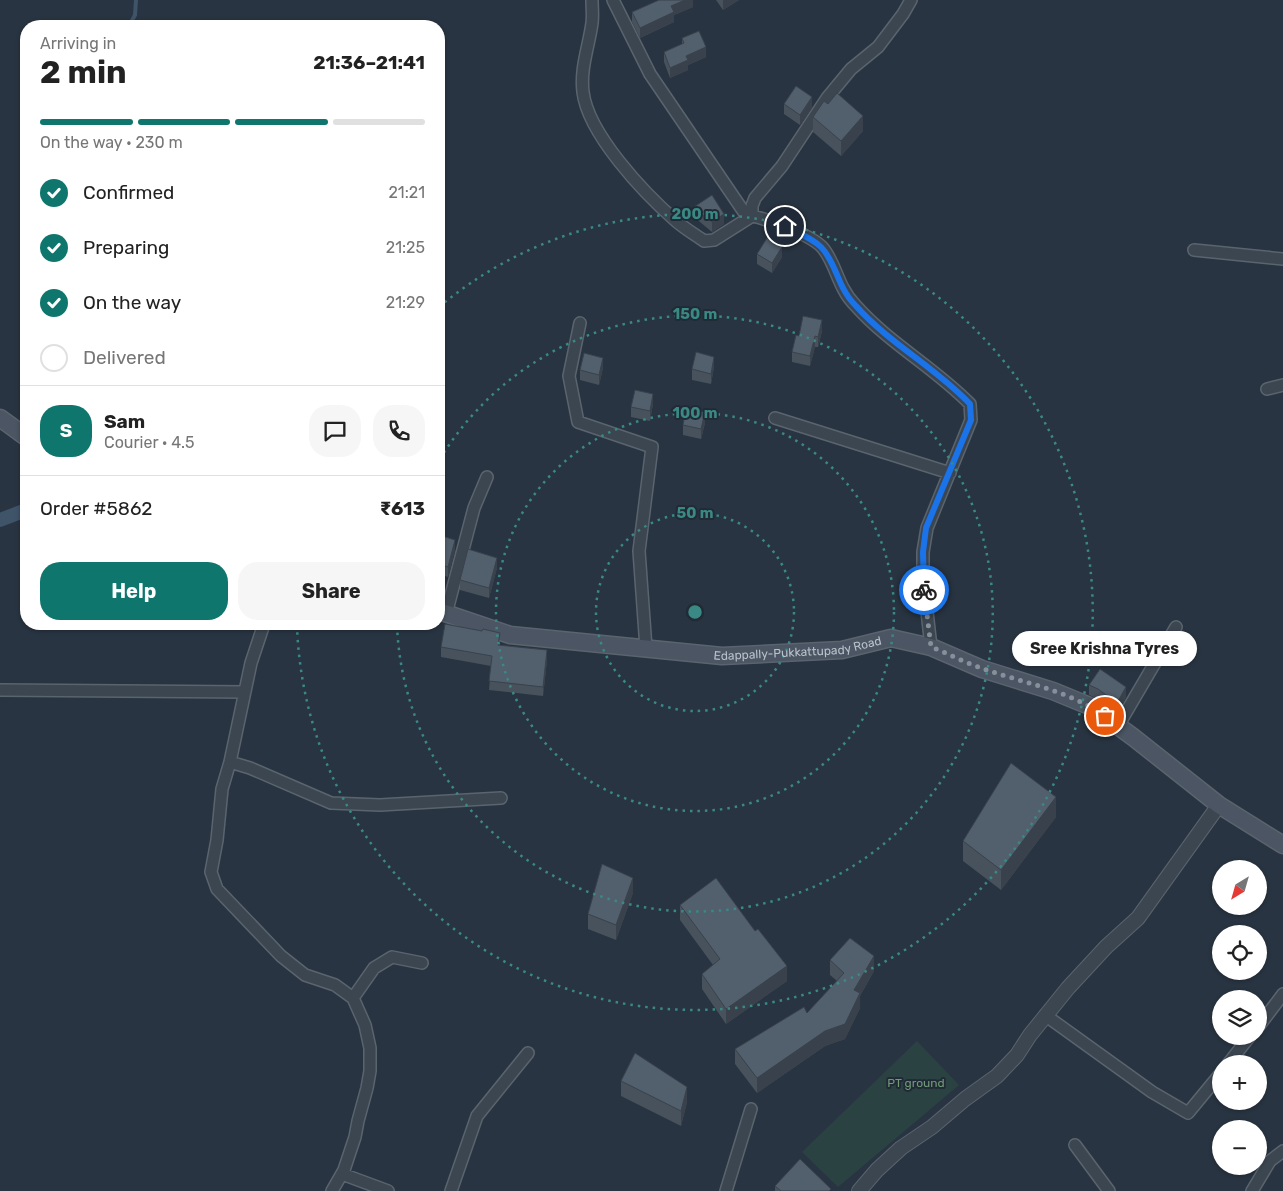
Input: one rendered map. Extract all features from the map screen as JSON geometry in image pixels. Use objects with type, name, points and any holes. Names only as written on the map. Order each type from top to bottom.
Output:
[{"type":"main road","points":[[0,418],[20,433]]},
{"type":"main road","name":"Edappally-Pukkattupady Road","points":[[445,613],[510,635],[722,656],[842,650],[891,638],[931,647],[982,669],[1053,691],[1092,707],[1219,805],[1283,845]]},
{"type":"street","points":[[592,0],[592,22],[584,62],[583,92],[590,118],[604,141],[630,174],[657,203],[704,241],[714,240],[726,234],[750,217],[766,219],[785,226],[822,247],[843,289],[856,306],[882,331],[935,373],[970,404],[971,420],[926,528],[923,576],[931,647]]},
{"type":"street","points":[[613,0],[650,74],[750,217]]},
{"type":"street","points":[[750,217],[755,198],[782,166],[827,98],[850,69],[878,47],[911,0]]},
{"type":"street","points":[[1194,250],[1283,259]]},
{"type":"street","points":[[580,323],[569,376],[578,422],[652,447],[639,551],[646,648]]},
{"type":"street","points":[[1267,389],[1283,385]]},
{"type":"street","points":[[775,418],[950,473]]},
{"type":"street","points":[[445,602],[474,508],[487,477]]},
{"type":"street","points":[[1118,726],[1176,627]]},
{"type":"street","points":[[262,630],[251,662],[230,762],[222,789],[218,840],[211,872],[217,890],[281,956],[306,975],[335,985],[353,998],[365,1025],[370,1048],[370,1071],[355,1137],[342,1174],[332,1191]]},
{"type":"street","points":[[0,690],[245,692]]},
{"type":"street","points":[[230,762],[250,768],[331,803],[380,805],[501,798]]},
{"type":"street","points":[[859,1191],[876,1170],[901,1148],[932,1127],[965,1099],[997,1076],[1017,1055],[1045,1015],[1068,988],[1106,947],[1138,918],[1219,805]]},
{"type":"street","points":[[353,998],[374,968],[392,957],[422,963]]},
{"type":"street","points":[[1267,1015],[1283,994]]},
{"type":"street","points":[[1045,1015],[1152,1092],[1188,1114],[1212,1084]]},
{"type":"street","points":[[1235,1055],[1243,1045]]},
{"type":"street","points":[[451,1191],[478,1116],[528,1053]]},
{"type":"street","points":[[726,1191],[751,1109]]},
{"type":"street","points":[[1075,1145],[1109,1191]]},
{"type":"street","points":[[1252,1191],[1270,1162],[1283,1151]]},
{"type":"street","points":[[342,1174],[388,1191]]},
{"type":"green space","name":"PT ground","points":[[917,1041],[959,1085],[838,1187],[802,1152]]},
{"type":"building","points":[[659,0],[685,0],[671,6],[674,12],[640,28],[632,12]]},
{"type":"building","points":[[699,31],[706,47],[686,56],[688,60],[670,68],[664,52],[684,43],[682,38]]},
{"type":"building","points":[[796,86],[812,97],[800,115],[784,104]]},
{"type":"building","points":[[837,93],[863,116],[841,141],[813,117],[824,101],[828,104]]},
{"type":"building","points":[[712,195],[724,214],[712,222],[694,207]]},
{"type":"building","points":[[767,238],[782,247],[772,263],[757,254]]},
{"type":"building","points":[[803,316],[822,320],[818,337],[815,336],[810,356],[792,352],[796,335],[799,336]]},
{"type":"building","points":[[696,352],[714,357],[711,374],[692,369]]},
{"type":"building","points":[[584,353],[603,358],[599,375],[580,370]]},
{"type":"building","points":[[635,390],[653,394],[650,411],[631,407]]},
{"type":"building","points":[[686,408],[705,412],[701,429],[683,425]]},
{"type":"building","points":[[445,537],[455,540],[448,567],[445,566]]},
{"type":"building","points":[[468,549],[497,558],[489,588],[460,580]]},
{"type":"building","points":[[445,624],[500,633],[498,645],[547,650],[543,687],[489,681],[492,656],[441,647]]},
{"type":"building","points":[[1100,669],[1126,687],[1117,703],[1098,689],[1089,685]]},
{"type":"building","points":[[1011,763],[1056,797],[1001,870],[963,841]]},
{"type":"building","points":[[602,864],[633,878],[616,925],[588,914]]},
{"type":"building","points":[[716,878],[755,931],[758,929],[787,966],[726,1009],[702,974],[720,959],[680,905]]},
{"type":"building","points":[[850,938],[874,956],[854,990],[860,993],[845,1024],[825,1031],[757,1078],[735,1049],[804,1007],[807,1013],[844,973],[830,960]]},
{"type":"building","points":[[635,1053],[687,1087],[681,1111],[621,1081]]},
{"type":"building","points":[[800,1159],[831,1189],[829,1191],[781,1191],[775,1186]]},
{"type":"waterway","points":[[132,20],[135,15],[136,0]]},
{"type":"waterway","points":[[0,520],[20,512]]},
{"type":"way so far","points":[[924,590],[931,647],[982,669],[1053,691],[1092,707],[1105,716]]},
{"type":"place","name":"Sree Krishna Tyres","points":[[1105,716]]},
{"type":"route","points":[[785,226],[822,247],[843,289],[856,306],[894,341],[962,395],[970,404],[971,420],[926,528],[923,552],[924,590]]}]
